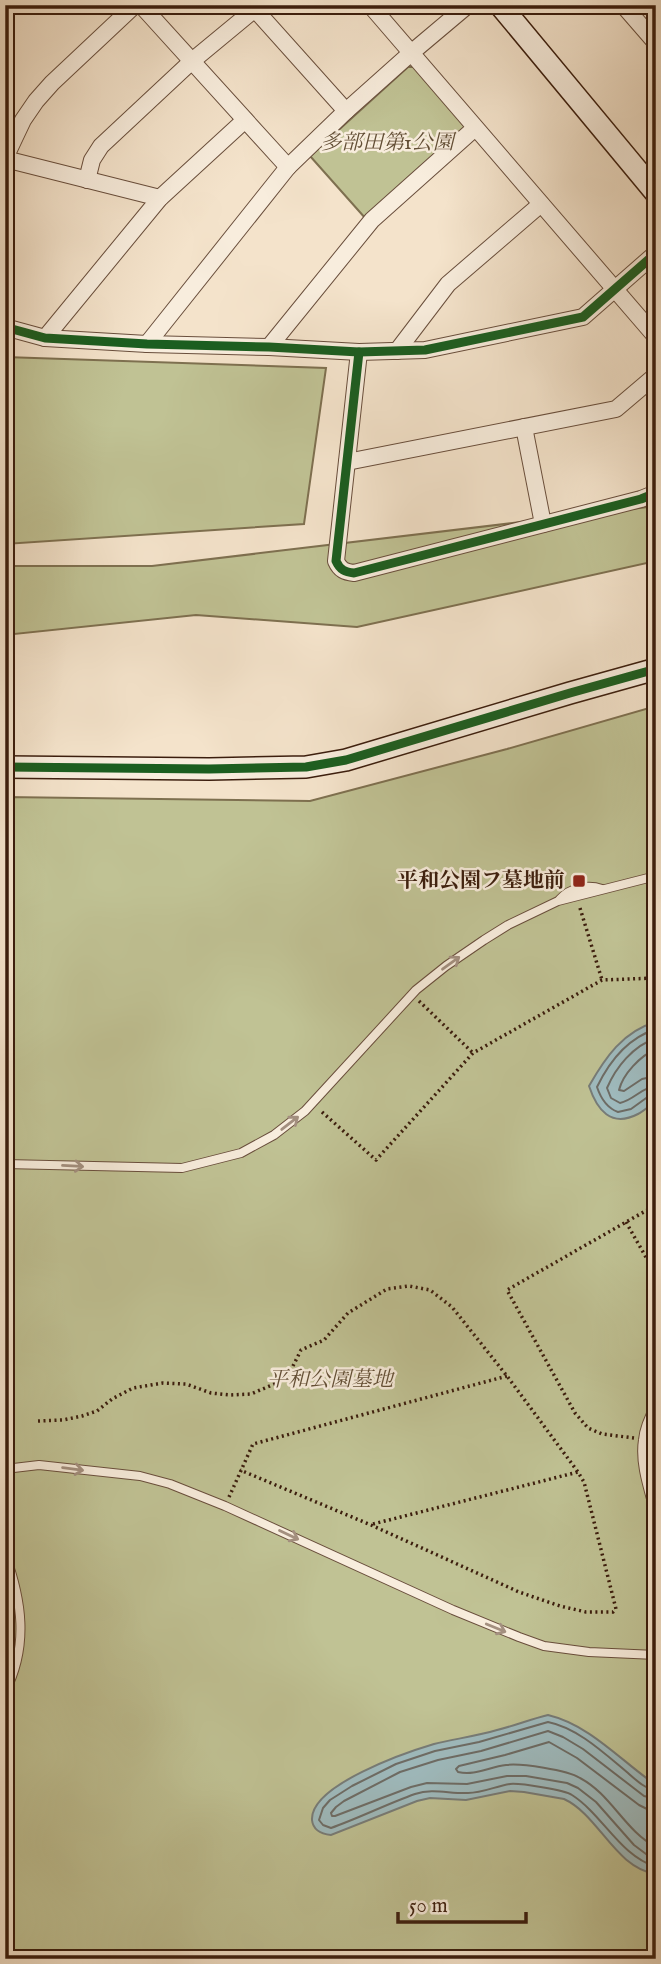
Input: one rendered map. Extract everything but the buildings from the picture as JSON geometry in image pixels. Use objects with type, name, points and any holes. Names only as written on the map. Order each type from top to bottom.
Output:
[{"type":"street","points":[[5,9],[10,5]]},
{"type":"street","points":[[135,5],[36,101],[23,120],[5,159],[160,198]]},
{"type":"street","points":[[141,5],[288,167]]},
{"type":"street","points":[[370,5],[656,337]]},
{"type":"street","points":[[147,344],[288,167],[411,52],[468,5]]},
{"type":"street","points":[[500,5],[656,193]]},
{"type":"street","points":[[626,6],[656,43]]},
{"type":"street","points":[[87,180],[92,160],[101,146],[253,7],[346,111]]},
{"type":"street","points":[[45,338],[160,198],[245,120]]},
{"type":"street","points":[[270,346],[372,220],[475,128]]},
{"type":"street","points":[[397,351],[448,284],[541,204]]},
{"type":"street","points":[[12,329],[45,338],[147,344],[270,346],[359,352],[425,350],[583,317],[656,253]]},
{"type":"street","points":[[359,352],[336,561],[339,568],[346,572],[355,573],[656,493]]},
{"type":"street","points":[[347,462],[616,408],[656,374]]},
{"type":"street","points":[[524,427],[543,524]]},
{"type":"street","points":[[5,767],[306,767],[346,760],[656,669]]},
{"type":"lane","points":[[5,1164],[182,1168],[241,1153],[274,1135],[312,1103],[412,995],[446,965],[508,925],[558,901],[656,876]]},
{"type":"lane","points":[[558,901],[568,891],[593,886],[603,889]]},
{"type":"lane","points":[[656,1404],[643,1440],[642,1458],[656,1517]]},
{"type":"lane","points":[[5,1469],[39,1465],[140,1476],[193,1492],[453,1610],[544,1646],[589,1652],[656,1655]]},
{"type":"lane","points":[[5,1554],[16,1583],[21,1644],[13,1678],[5,1692]]},
{"type":"path","points":[[576,896],[602,980]]},
{"type":"path","points":[[312,1103],[376,1160],[473,1053],[602,980],[656,978]]},
{"type":"path","points":[[412,995],[473,1053]]},
{"type":"path","points":[[643,1440],[602,1434],[588,1428],[575,1413],[508,1290],[656,1205]]},
{"type":"path","points":[[626,1222],[656,1275]]},
{"type":"path","points":[[38,1421],[82,1416],[97,1411],[133,1388],[163,1383],[186,1384],[211,1393],[251,1394],[279,1382],[292,1368],[301,1350],[324,1340],[348,1313],[387,1289],[409,1286],[430,1290],[452,1307],[507,1376],[584,1482],[616,1609],[613,1612],[586,1612],[519,1592],[240,1470]]},
{"type":"path","points":[[225,1506],[253,1444],[507,1376]]},
{"type":"path","points":[[371,1525],[578,1472]]},
{"type":"green space","name":"多部田第1公園","points":[[408,67],[417,67],[464,124],[464,130],[366,219],[310,156]]},
{"type":"green space","points":[[5,357],[326,368],[304,524],[5,544]]},
{"type":"green space","points":[[656,506],[656,561],[357,627],[196,615],[5,635],[5,566],[152,566]]},
{"type":"green space","name":"平和公園墓地","points":[[656,706],[656,1959],[5,1959],[5,797],[310,801]]},
{"type":"water","points":[[656,1022],[656,1101],[628,1118],[613,1118],[601,1109],[589,1086],[616,1047],[634,1032]]},
{"type":"water","points":[[548,1715],[591,1735],[656,1785],[656,1874],[629,1862],[587,1817],[564,1799],[524,1792],[510,1791],[466,1800],[430,1798],[331,1835],[318,1831],[314,1826],[312,1820],[316,1807],[326,1794],[383,1762],[434,1744]]},
{"type":"cycle path","points":[[12,329],[45,338],[147,344],[359,352],[425,350],[583,317],[656,253]]},
{"type":"cycle path","points":[[359,352],[336,561],[345,571],[354,573],[656,493]]},
{"type":"cycle path","points":[[5,767],[306,767],[346,760],[656,669]]},
{"type":"place","name":"平和公園フ墓地前","points":[[579,881]]}]
